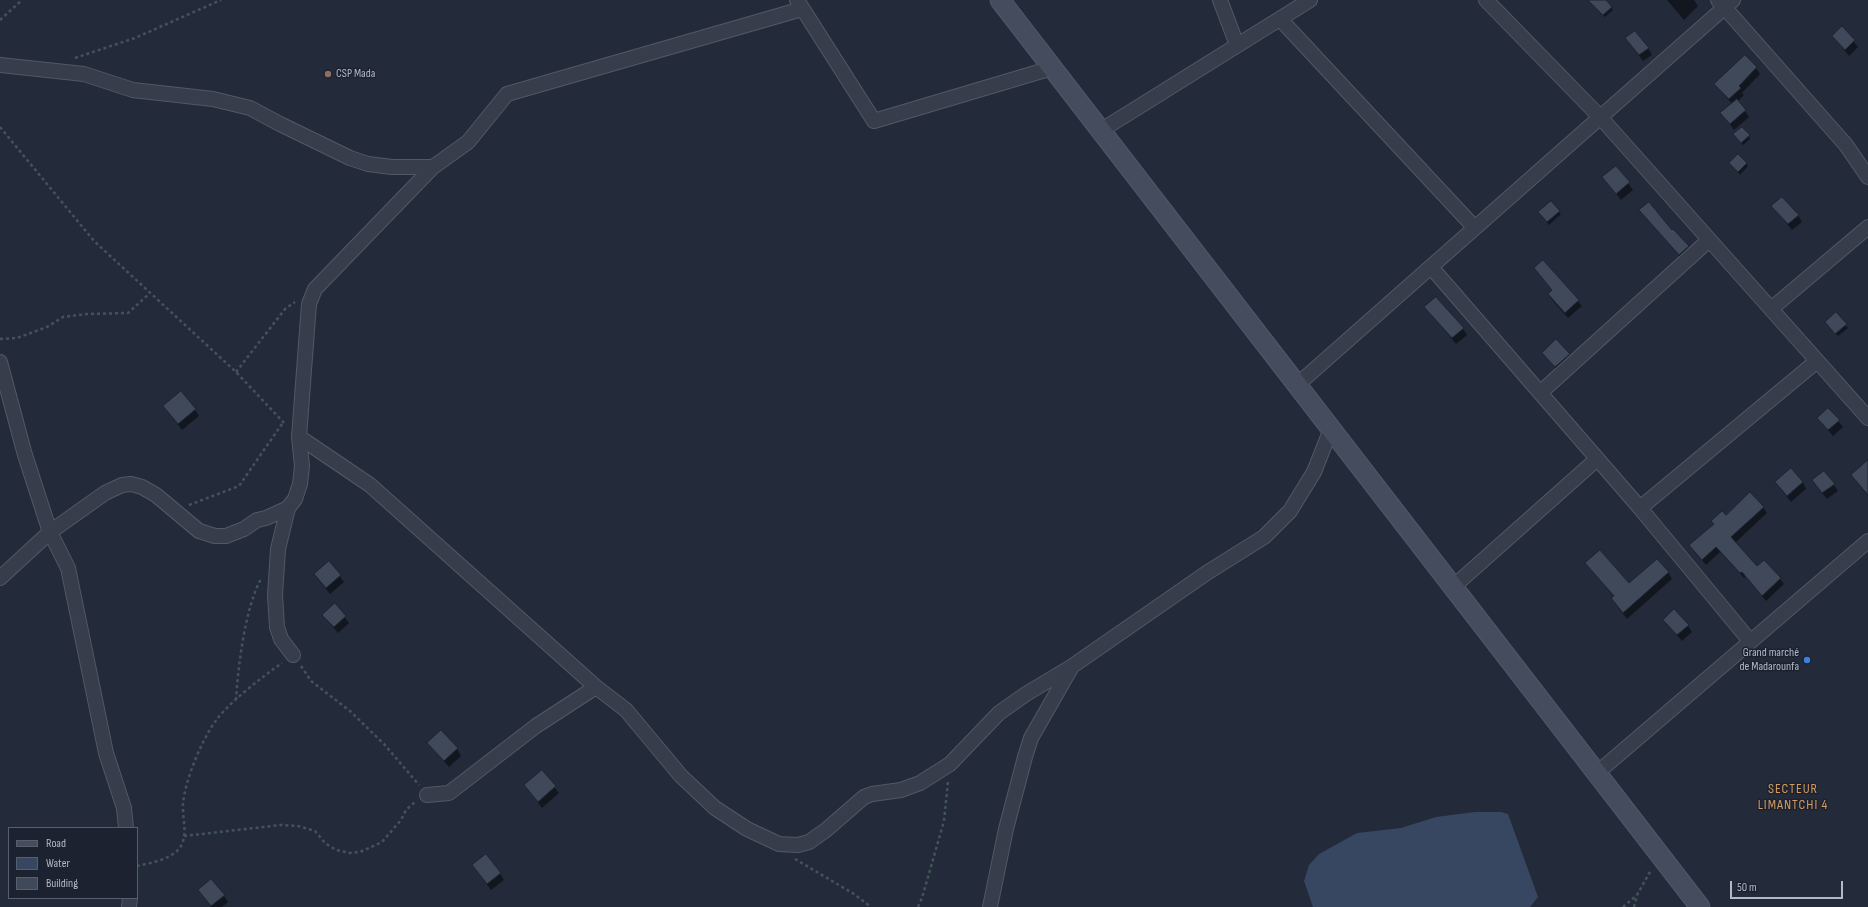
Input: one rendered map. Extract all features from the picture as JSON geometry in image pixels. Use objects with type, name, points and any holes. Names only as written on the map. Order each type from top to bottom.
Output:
[{"type":"street","points":[[1000,0],[1700,907]]},
{"type":"street","points":[[1220,0],[1237,45]]},
{"type":"street","points":[[1100,131],[1310,0]]},
{"type":"street","points":[[1486,0],[1601,118],[1868,418]]},
{"type":"street","points":[[1297,385],[1601,118],[1725,3],[1846,145],[1868,177]]},
{"type":"street","points":[[293,655],[277,627],[275,595],[278,548],[288,508],[295,500],[300,484],[302,466],[299,438],[309,304],[315,289],[433,167],[468,142],[507,94],[799,5],[874,121],[1052,68]]},
{"type":"street","points":[[1280,18],[1475,228]]},
{"type":"street","points":[[0,65],[84,74],[133,90],[220,101],[250,108],[350,158],[368,164],[392,167],[433,167]]},
{"type":"street","points":[[1771,309],[1868,227]]},
{"type":"street","points":[[1540,393],[1709,240]]},
{"type":"street","points":[[1431,267],[1640,508],[1750,641]]},
{"type":"street","points":[[1640,508],[1818,361]]},
{"type":"street","points":[[0,362],[24,455],[50,532],[68,568],[106,753],[124,808],[126,827]]},
{"type":"street","points":[[299,438],[370,485],[596,687],[626,710],[681,776],[715,808],[747,829],[779,844],[794,845],[809,842],[826,830],[864,797],[872,794],[901,790],[920,783],[950,764],[999,713],[1026,694],[1071,667],[1208,572],[1264,537],[1290,511],[1314,472],[1331,429]]},
{"type":"street","points":[[1453,587],[1597,459]]},
{"type":"street","points":[[0,578],[50,532],[105,493],[122,485],[131,484],[142,487],[156,495],[199,531],[215,536],[226,536],[244,529],[257,520],[288,508]]},
{"type":"street","points":[[1597,773],[1868,541]]},
{"type":"street","points":[[990,907],[1006,829],[1031,738],[1071,667]]},
{"type":"street","points":[[427,795],[449,793],[536,726],[596,687]]},
{"type":"path","points":[[0,20],[22,0]]},
{"type":"path","points":[[70,60],[135,38],[221,0]]},
{"type":"path","points":[[0,127],[94,241],[149,294],[236,372],[299,438]]},
{"type":"path","points":[[236,372],[285,309],[315,289]]},
{"type":"path","points":[[0,339],[17,338],[47,327],[64,317],[87,314],[128,313],[149,294]]},
{"type":"path","points":[[175,510],[239,486],[286,416]]},
{"type":"path","points":[[236,701],[238,671],[247,622],[256,588],[263,575]]},
{"type":"path","points":[[138,866],[158,862],[178,849],[184,836],[183,803],[194,760],[217,720],[269,672],[293,655],[311,681],[350,711],[384,744],[427,795],[413,803],[406,810],[401,820],[382,842],[360,852],[350,853],[336,850],[325,843],[315,831],[298,826],[281,825],[184,836]]},
{"type":"path","points":[[918,907],[922,898],[944,821],[950,764]]},
{"type":"path","points":[[779,844],[799,863],[854,894],[871,907]]},
{"type":"path","points":[[1634,907],[1637,895],[1660,855]]},
{"type":"path","points":[[1623,907],[1637,895]]},
{"type":"water","points":[[1475,812],[1501,812],[1508,814],[1538,897],[1530,907],[1313,907],[1304,881],[1309,865],[1319,854],[1357,833],[1401,828],[1436,817]]},
{"type":"building","points":[[1588,0],[1606,0],[1612,7],[1603,15]]},
{"type":"building","points":[[1842,26],[1855,40],[1845,50],[1832,36]]},
{"type":"building","points":[[1635,31],[1649,48],[1639,55],[1625,38]]},
{"type":"building","points":[[1745,55],[1757,67],[1739,86],[1741,88],[1729,99],[1714,84]]},
{"type":"building","points":[[1737,99],[1746,110],[1730,124],[1720,113]]},
{"type":"building","points":[[1742,127],[1750,135],[1741,143],[1733,134]]},
{"type":"building","points":[[1738,154],[1747,163],[1738,172],[1729,163]]},
{"type":"building","points":[[1616,166],[1630,182],[1616,194],[1602,177]]},
{"type":"building","points":[[1782,197],[1799,215],[1788,224],[1771,206]]},
{"type":"building","points":[[1551,201],[1560,211],[1547,222],[1538,212]]},
{"type":"building","points":[[1649,202],[1672,230],[1673,229],[1689,246],[1679,255],[1639,210]]},
{"type":"building","points":[[1543,260],[1579,300],[1565,313],[1548,294],[1552,290],[1534,268]]},
{"type":"building","points":[[1436,297],[1464,328],[1452,338],[1424,307]]},
{"type":"building","points":[[1836,312],[1847,324],[1835,334],[1825,322]]},
{"type":"building","points":[[1556,339],[1570,354],[1555,367],[1542,353]]},
{"type":"building","points":[[181,391],[196,409],[178,424],[163,406]]},
{"type":"building","points":[[1828,408],[1840,420],[1828,430],[1817,418]]},
{"type":"building","points":[[1868,460],[1868,495],[1851,475]]},
{"type":"building","points":[[1791,468],[1803,482],[1787,496],[1775,482]]},
{"type":"building","points":[[1824,471],[1835,484],[1822,493],[1812,480]]},
{"type":"building","points":[[1750,492],[1764,507],[1731,537],[1757,566],[1764,560],[1781,578],[1762,596],[1742,572],[1740,573],[1716,547],[1702,560],[1689,545],[1714,524],[1711,521],[1722,511],[1726,515]]},
{"type":"building","points":[[1600,550],[1629,583],[1657,559],[1669,572],[1623,613],[1611,598],[1614,596],[1585,563]]},
{"type":"building","points":[[329,561],[341,575],[326,588],[314,574]]},
{"type":"building","points":[[335,603],[346,616],[334,627],[322,615]]},
{"type":"building","points":[[1674,609],[1689,625],[1677,635],[1663,620]]},
{"type":"building","points":[[441,730],[458,748],[444,761],[427,743]]},
{"type":"building","points":[[542,770],[556,786],[538,802],[524,785]]},
{"type":"building","points":[[486,854],[501,873],[487,884],[472,865]]},
{"type":"building","points":[[211,879],[225,895],[211,906],[198,890]]},
{"type":"place","name":"CSP Mada","points":[[328,74]]},
{"type":"place","name":"Grand marché de Madarounfa","points":[[1807,660]]},
{"type":"district","name":"SECTEUR LIMANTCHI 4","points":[[1793,798]]}]
